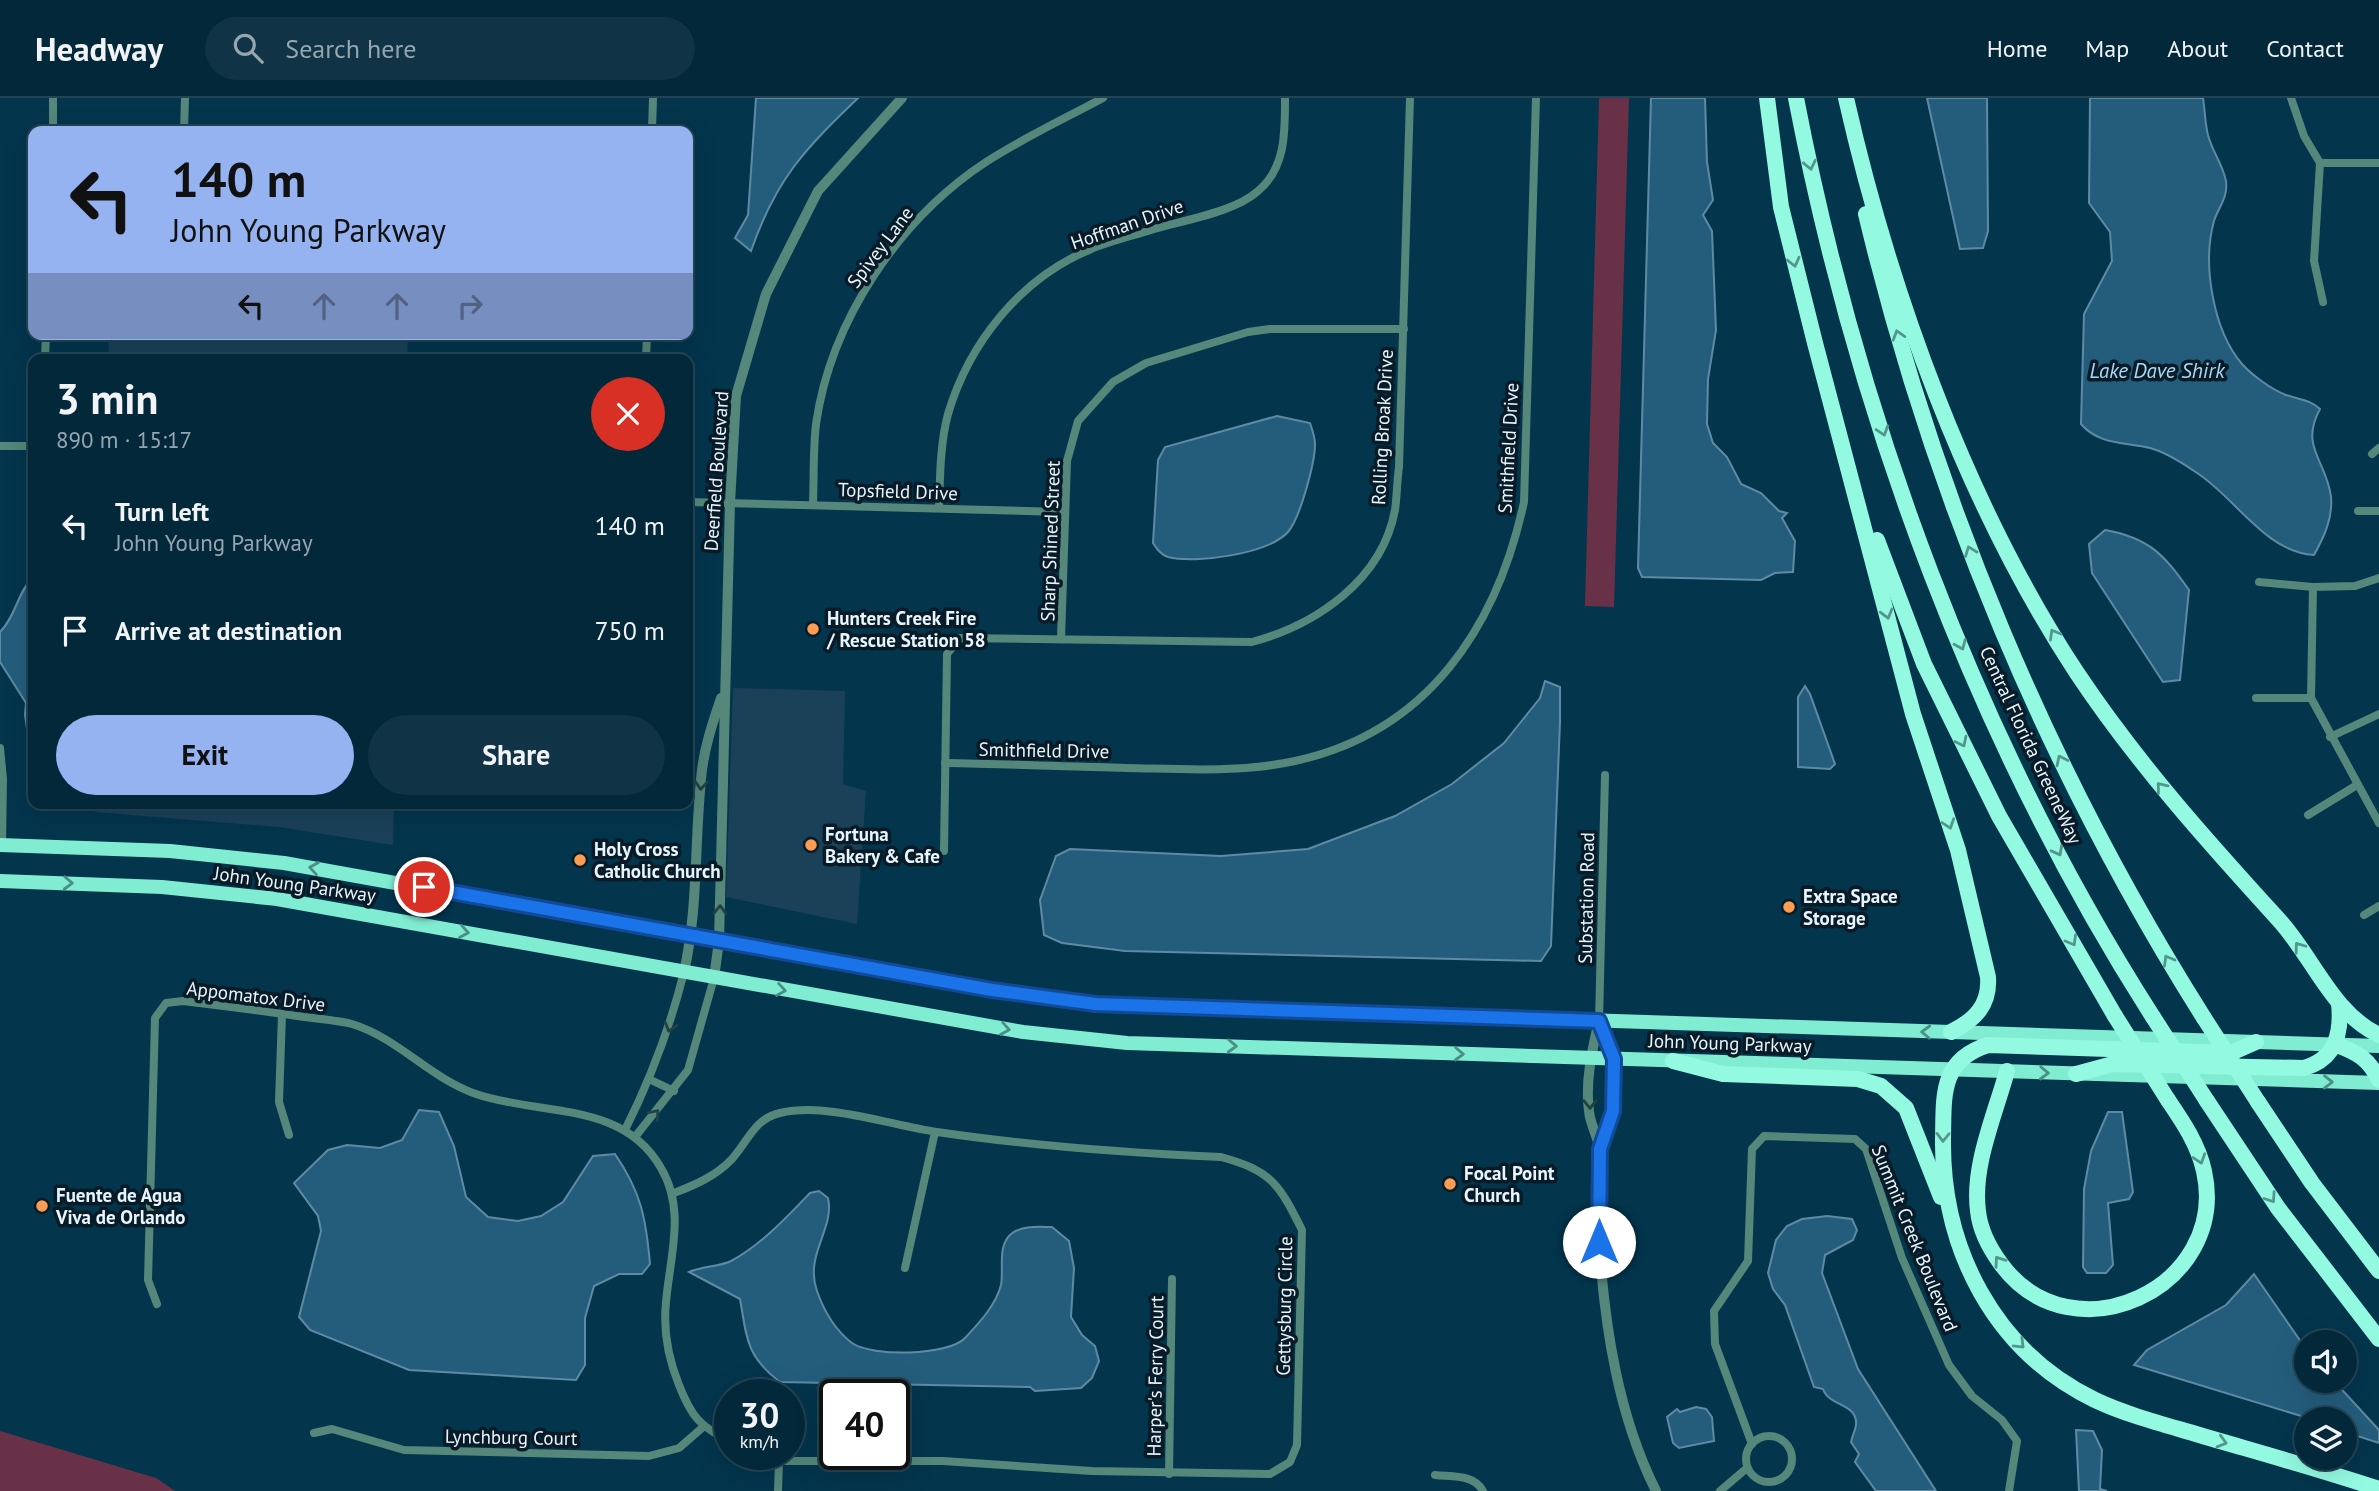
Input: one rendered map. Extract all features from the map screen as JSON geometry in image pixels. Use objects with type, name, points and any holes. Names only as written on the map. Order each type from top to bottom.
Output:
[{"type":"highway","points":[[1768,98],[1781,207],[1913,714],[1958,850],[1988,977],[1989,991],[1982,1009],[1951,1032]]},
{"type":"highway","name":"Central Florida GreeneWay","points":[[1796,98],[1854,341],[1897,474],[1940,593],[1995,722],[2045,827],[2100,929],[2153,1017],[2278,1208],[2379,1339]]},
{"type":"highway","points":[[1843,98],[1877,216],[1935,390],[1971,476],[2018,573],[2076,671],[2134,754],[2204,840],[2282,923],[2339,1003],[2364,1028],[2379,1035]]},
{"type":"highway","name":"Central Florida GreeneWay","points":[[1843,98],[1896,328],[1931,438],[1989,599],[2088,817],[2169,964],[2305,1174],[2379,1271]]},
{"type":"highway","points":[[1851,477],[1924,664],[1982,781],[2115,1016],[2190,1133],[2204,1171],[2206,1214],[2191,1254],[2177,1272],[2139,1299],[2102,1309],[2062,1306],[2039,1296],[2006,1271],[1982,1231],[1978,1214],[1978,1178],[2007,1071]]},
{"type":"highway","name":"John Young Parkway","points":[[1,845],[170,851],[284,863],[992,990],[1096,1004],[2379,1046]]},
{"type":"highway","name":"John Young Parkway","points":[[0,881],[162,887],[277,899],[1023,1032],[1127,1043],[2379,1082]]},
{"type":"highway","points":[[2076,1074],[2113,1064],[2304,1068],[2314,1065],[2337,1045],[2341,1021],[2339,1003]]},
{"type":"highway","points":[[1950,1221],[1943,1162],[1944,1100],[1951,1070],[1974,1049],[1988,1045],[2231,1053],[2256,1042]]},
{"type":"highway","points":[[2337,1045],[2357,1052],[2372,1064],[2379,1082]]},
{"type":"highway","points":[[1673,1061],[1723,1074],[1858,1079],[1881,1086],[1906,1108],[1974,1283],[1993,1312],[2021,1345],[2072,1386],[2119,1410],[2379,1489]]},
{"type":"street","points":[[52,126],[53,98]]},
{"type":"street","points":[[184,126],[185,98]]},
{"type":"street","points":[[652,126],[653,98]]},
{"type":"street","name":"Deerfield Boulevard","points":[[714,978],[719,941],[724,685],[736,396],[766,294],[818,191],[902,98]]},
{"type":"street","name":"Spivey Lane","points":[[813,504],[817,424],[830,370],[862,297],[893,249],[922,215],[986,163],[1103,98]]},
{"type":"street","name":"Hoffman Drive","points":[[939,508],[940,460],[948,415],[972,356],[993,325],[1038,279],[1089,250],[1221,210],[1258,192],[1275,172],[1283,147],[1285,98]]},
{"type":"street","name":"Rolling Broak Drive","points":[[944,851],[947,654],[961,638],[1252,642],[1301,624],[1338,601],[1367,570],[1382,544],[1394,512],[1404,329],[1410,98]]},
{"type":"street","name":"Smithfield Drive","points":[[944,763],[1200,770],[1250,768],[1297,761],[1350,743],[1394,717],[1436,683],[1467,648],[1496,597],[1513,551],[1524,502],[1536,98]]},
{"type":"street","points":[[2291,98],[2300,127],[2320,163],[2314,261],[2323,302]]},
{"type":"street","points":[[2320,163],[2379,163]]},
{"type":"street","name":"Sharp Shined Street","points":[[1061,639],[1067,461],[1078,421],[1113,382],[1146,363],[1248,332],[1270,329],[1404,329]]},
{"type":"street","points":[[0,446],[28,446]]},
{"type":"street","name":"Topsfield Drive","points":[[693,502],[1064,512]]},
{"type":"street","points":[[2358,511],[2379,511]]},
{"type":"street","points":[[2259,582],[2313,587],[2355,586],[2379,578]]},
{"type":"street","points":[[2313,587],[2311,698],[2379,823]]},
{"type":"street","name":"Deerfield Boulevard","points":[[684,972],[692,937],[701,771],[708,736],[724,685]]},
{"type":"street","points":[[2256,698],[2311,698]]},
{"type":"street","points":[[2330,737],[2379,714]]},
{"type":"street","points":[[0,748],[3,779],[1,845]]},
{"type":"street","name":"Substation Road","points":[[1599,1021],[1605,775]]},
{"type":"street","points":[[2308,815],[2357,785]]},
{"type":"street","points":[[2364,915],[2379,906]]},
{"type":"street","points":[[684,972],[669,1033],[650,1080],[625,1129],[661,1166],[674,1193],[676,1225],[666,1305],[668,1357],[682,1395],[702,1428],[714,1434]]},
{"type":"street","points":[[635,1137],[688,1070],[714,978]]},
{"type":"street","name":"Appomatox Drive","points":[[157,1304],[148,1280],[155,1018],[166,1003],[183,1001],[352,1024],[393,1043],[442,1079],[478,1095],[594,1117],[625,1129]]},
{"type":"street","points":[[282,1014],[279,1102],[289,1135]]},
{"type":"street","points":[[1599,1021],[1591,1058],[1589,1112],[1600,1149],[1599,1242],[1618,1382],[1636,1450],[1656,1491]]},
{"type":"street","points":[[1599,1021],[1614,1059],[1613,1111],[1600,1149]]},
{"type":"street","points":[[650,1080],[674,1091]]},
{"type":"street","name":"Gettysburg Circle","points":[[674,1193],[704,1182],[732,1159],[761,1119],[781,1112],[811,1109],[935,1132],[1046,1147],[1222,1157],[1248,1164],[1270,1177],[1288,1200],[1302,1230],[1297,1445],[1290,1462],[1270,1474],[1169,1474],[943,1461],[805,1461]]},
{"type":"street","points":[[905,1268],[935,1132]]},
{"type":"street","name":"Summit Creek Boulevard","points":[[1752,1444],[1715,1344],[1714,1311],[1748,1261],[1752,1149],[1764,1136],[1854,1139],[1866,1149],[1902,1258],[1949,1365],[1972,1396],[2002,1420],[2017,1441],[2009,1491]]},
{"type":"street","name":"Harper's Ferry Court","points":[[1169,1474],[1172,1279]]},
{"type":"street","name":"Lynchburg Court","points":[[314,1433],[332,1429],[404,1450],[649,1456],[679,1448],[702,1428]]},
{"type":"street","points":[[1773,1436],[1781,1439],[1791,1450],[1793,1458],[1789,1473],[1783,1479],[1768,1483],[1755,1479],[1747,1468],[1746,1455],[1758,1439],[1773,1436]]},
{"type":"street","points":[[1720,1491],[1747,1468]]},
{"type":"street","points":[[778,1491],[779,1470]]},
{"type":"street","points":[[1435,1475],[1468,1478],[1476,1481],[1483,1491]]},
{"type":"street","points":[[1768,1483],[1774,1491]]},
{"type":"shaded area","points":[[1599,98],[1629,98],[1614,607],[1585,606]]},
{"type":"shaded area","points":[[109,340],[408,340],[407,354],[108,354]]},
{"type":"shaded area","points":[[733,688],[845,691],[843,784],[866,791],[857,924],[726,897]]},
{"type":"shaded area","points":[[95,809],[394,809],[393,845],[279,827],[95,812]]},
{"type":"shaded area","points":[[0,1431],[156,1478],[175,1491],[0,1491]]},
{"type":"water","points":[[756,98],[858,98],[794,167],[771,204],[751,251],[735,238],[748,215]]},
{"type":"water","points":[[1651,98],[1705,98],[1707,162],[1713,200],[1703,215],[1712,231],[1716,330],[1708,379],[1707,424],[1713,443],[1727,457],[1741,484],[1761,493],[1779,511],[1787,513],[1782,518],[1795,541],[1793,572],[1775,573],[1761,580],[1642,577],[1638,568]]},
{"type":"water","points":[[1927,98],[1987,98],[1988,231],[1983,248],[1960,249]]},
{"type":"water","name":"Lake Dave Shirk","points":[[2090,98],[2203,98],[2208,135],[2226,181],[2224,197],[2214,221],[2209,257],[2217,315],[2232,350],[2257,378],[2286,395],[2308,401],[2320,409],[2314,422],[2313,444],[2329,484],[2331,512],[2314,555],[2297,552],[2266,534],[2211,484],[2162,452],[2112,442],[2096,436],[2081,424],[2084,314],[2112,261],[2110,232],[2089,203]]},
{"type":"water","points":[[1277,416],[1310,423],[1315,441],[1306,490],[1288,532],[1265,546],[1213,558],[1180,559],[1161,553],[1153,543],[1158,460],[1165,447]]},
{"type":"water","points":[[2105,530],[2134,538],[2155,550],[2189,590],[2180,680],[2163,682],[2092,573],[2089,544]]},
{"type":"water","points":[[28,583],[28,735],[26,703],[0,662],[0,632],[10,619]]},
{"type":"water","points":[[1545,681],[1560,687],[1560,722],[1551,946],[1541,961],[1125,951],[1062,943],[1044,935],[1040,900],[1056,856],[1070,849],[1221,856],[1308,849],[1395,816],[1452,784],[1504,743],[1540,698]]},
{"type":"water","points":[[1805,686],[1835,764],[1830,769],[1798,767],[1798,697]]},
{"type":"water","points":[[419,1110],[439,1112],[454,1146],[466,1197],[488,1217],[518,1221],[541,1216],[563,1202],[593,1156],[615,1154],[624,1168],[641,1206],[650,1264],[642,1274],[619,1274],[594,1286],[585,1318],[585,1365],[576,1380],[409,1370],[310,1330],[299,1317],[321,1231],[318,1216],[294,1183],[328,1150],[347,1145],[380,1148],[402,1140]]},
{"type":"water","points":[[2108,1112],[2122,1112],[2133,1192],[2129,1199],[2108,1203],[2113,1265],[2106,1273],[2087,1273],[2083,1267],[2084,1189],[2091,1151]]},
{"type":"water","points":[[819,1191],[828,1198],[829,1209],[814,1266],[817,1291],[840,1332],[852,1343],[876,1351],[927,1351],[956,1344],[965,1338],[995,1300],[1001,1285],[1002,1251],[1007,1239],[1020,1229],[1052,1227],[1069,1241],[1074,1268],[1071,1317],[1082,1335],[1095,1346],[1099,1361],[1092,1378],[1081,1388],[1035,1391],[1030,1387],[910,1385],[910,1379],[819,1379],[819,1383],[805,1382],[805,1379],[776,1379],[754,1355],[747,1336],[740,1299],[689,1272],[726,1263],[753,1247],[810,1193]]},
{"type":"water","points":[[1827,1216],[1852,1219],[1857,1230],[1853,1240],[1825,1255],[1822,1273],[1858,1369],[1936,1491],[1876,1491],[1855,1462],[1859,1454],[1851,1442],[1856,1425],[1853,1413],[1826,1395],[1823,1389],[1814,1387],[1785,1305],[1773,1289],[1768,1273],[1776,1240],[1787,1226],[1802,1219]]},
{"type":"water","points":[[2254,1274],[2294,1332],[2294,1393],[2345,1393],[2379,1430],[2379,1443],[2357,1436],[2357,1407],[2294,1407],[2294,1414],[2134,1365],[2147,1350],[2226,1305]]},
{"type":"water","points":[[1696,1407],[1706,1409],[1712,1417],[1714,1441],[1679,1448],[1673,1443],[1667,1417],[1677,1409],[1680,1412]]},
{"type":"water","points":[[2076,1430],[2093,1431],[2102,1450],[2100,1489],[2107,1491],[2079,1491]]},
{"type":"place","name":"Hunters Creek Fire / Rescue Station 58","points":[[813,629]]},
{"type":"place","name":"Fortuna Bakery & Cafe","points":[[811,845]]},
{"type":"place","name":"Holy Cross Catholic Church","points":[[580,860]]},
{"type":"place","name":"Extra Space Storage","points":[[1789,907]]},
{"type":"place","name":"Focal Point Church","points":[[1450,1184]]},
{"type":"place","name":"Fuente de Agua Viva de Orlando","points":[[42,1206]]},
{"type":"route","points":[[424,887],[992,990],[1096,1004],[1599,1021],[1614,1059],[1613,1111],[1600,1149],[1599,1242]]}]
